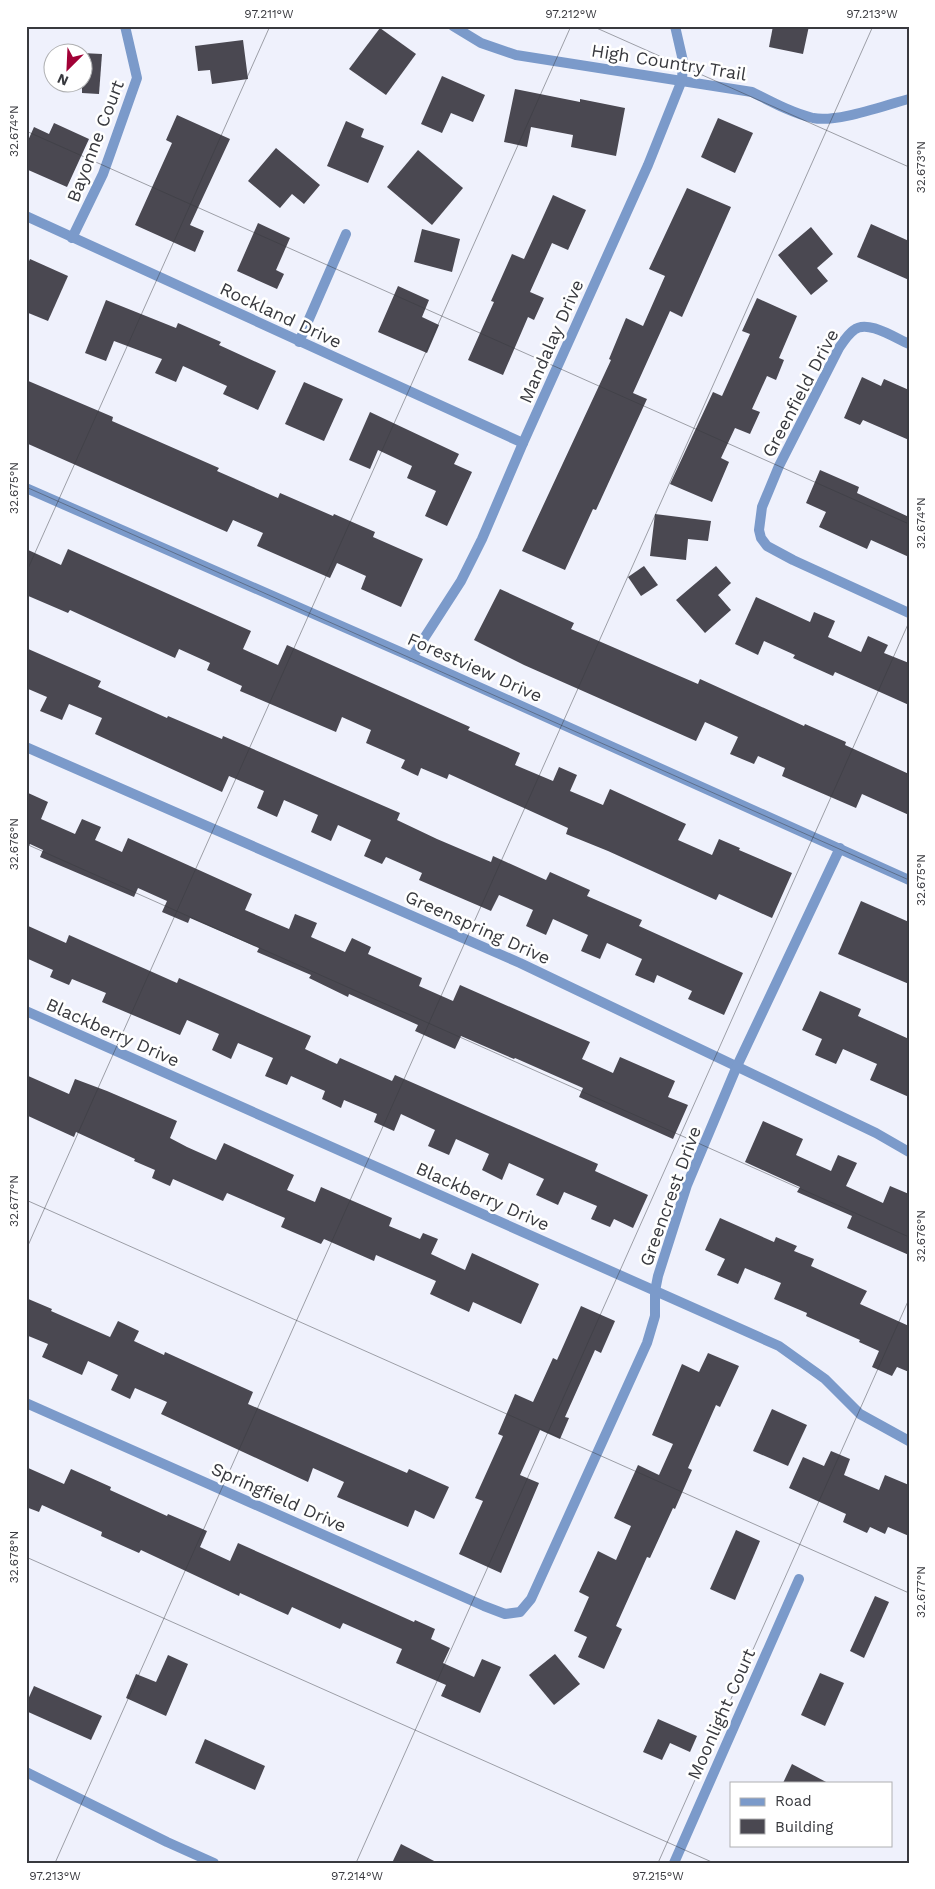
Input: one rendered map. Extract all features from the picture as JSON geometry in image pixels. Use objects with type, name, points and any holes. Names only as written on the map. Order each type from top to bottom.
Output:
[{"type":"street","name":"Bayonne Court","points":[[72,238],[103,174],[137,78],[125,26]]},
{"type":"street","name":"High Country Trail","points":[[453,26],[481,43],[516,55],[752,92],[784,108],[815,119],[848,116],[909,99]]},
{"type":"street","name":"Mandalay Drive","points":[[412,657],[461,581],[482,539],[648,165],[682,80],[683,61],[675,26]]},
{"type":"street","name":"Rockland Drive","points":[[26,216],[523,443]]},
{"type":"street","points":[[299,342],[346,234]]},
{"type":"street","name":"Greenfield Drive","points":[[909,344],[873,327],[861,326],[847,337],[839,348],[779,466],[762,507],[759,530],[761,538],[767,546],[909,612]]},
{"type":"street","name":"Forestview Drive","points":[[26,488],[412,657],[909,880]]},
{"type":"street","name":"Greenspring Drive","points":[[26,747],[520,963],[876,1133],[909,1152]]},
{"type":"street","name":"Greencrest Drive","points":[[520,1612],[531,1599],[647,1343],[655,1316],[655,1291],[687,1185],[737,1066],[840,848]]},
{"type":"street","name":"Blackberry Drive","points":[[26,1011],[779,1346],[825,1379],[860,1414],[909,1441]]},
{"type":"street","name":"Springfield Drive","points":[[26,1403],[484,1606],[505,1614],[520,1612]]},
{"type":"street","name":"Moonlight Court","points":[[674,1863],[799,1579]]},
{"type":"street","points":[[26,1772],[167,1842],[214,1863]]},
{"type":"building","points":[[773,26],[809,26],[803,54],[769,47]]},
{"type":"building","points":[[380,28],[416,54],[386,95],[349,69]]},
{"type":"building","points":[[243,40],[248,79],[212,84],[210,70],[198,71],[195,46]]},
{"type":"building","points":[[92,54],[102,54],[99,94],[82,93],[92,92]]},
{"type":"building","points":[[442,76],[485,95],[473,122],[451,113],[442,133],[421,124]]},
{"type":"building","points":[[515,89],[580,102],[580,99],[625,108],[616,156],[571,147],[573,135],[531,127],[527,147],[504,142]]},
{"type":"building","points":[[177,115],[230,139],[190,225],[204,231],[195,252],[135,225],[172,143],[166,140]]},
{"type":"building","points":[[718,118],[753,133],[735,173],[701,157]]},
{"type":"building","points":[[346,121],[364,129],[361,137],[384,146],[368,183],[327,166]]},
{"type":"building","points":[[54,123],[89,139],[67,187],[26,169],[26,145],[34,127],[49,134]]},
{"type":"building","points":[[276,148],[320,185],[304,204],[292,194],[280,208],[248,181]]},
{"type":"building","points":[[418,150],[463,188],[432,225],[387,187]]},
{"type":"building","points":[[687,188],[731,207],[682,317],[670,311],[633,393],[647,399],[596,510],[593,509],[565,570],[522,551],[611,360],[609,359],[626,318],[643,326],[665,276],[649,269]]},
{"type":"building","points":[[553,195],[586,210],[568,250],[552,243],[530,292],[544,298],[534,320],[528,317],[503,375],[468,360],[494,302],[491,301],[512,254],[524,259]]},
{"type":"building","points":[[258,223],[290,238],[276,270],[284,274],[277,289],[237,271]]},
{"type":"building","points":[[871,224],[909,241],[909,280],[857,257]]},
{"type":"building","points":[[811,227],[833,254],[817,268],[828,281],[811,295],[778,255]]},
{"type":"building","points":[[422,229],[460,239],[452,272],[414,262]]},
{"type":"building","points":[[30,259],[68,276],[48,321],[26,312],[26,268]]},
{"type":"building","points":[[398,286],[429,300],[422,317],[439,325],[427,353],[378,332]]},
{"type":"building","points":[[757,298],[797,316],[779,358],[784,360],[776,380],[767,376],[752,409],[760,412],[750,434],[735,428],[721,458],[729,462],[712,502],[670,484],[713,392],[722,396],[750,334],[742,331]]},
{"type":"building","points":[[106,300],[176,328],[178,323],[221,342],[219,345],[276,371],[258,410],[223,394],[227,386],[183,366],[176,382],[155,373],[162,359],[114,341],[106,361],[85,353]]},
{"type":"building","points":[[862,377],[881,386],[884,379],[909,390],[909,440],[863,420],[860,425],[844,418]]},
{"type":"building","points":[[26,380],[113,417],[112,421],[219,468],[217,471],[278,498],[280,493],[375,532],[373,537],[423,559],[401,607],[361,589],[366,576],[337,563],[330,578],[257,546],[263,533],[233,520],[227,532],[26,443]]},
{"type":"building","points":[[304,382],[343,399],[324,441],[285,424]]},
{"type":"building","points":[[370,412],[459,454],[454,464],[472,472],[447,526],[425,516],[436,491],[407,478],[412,466],[378,450],[370,469],[349,460]]},
{"type":"building","points":[[820,470],[859,487],[857,493],[909,517],[909,557],[871,540],[867,549],[819,527],[826,512],[806,503]]},
{"type":"building","points":[[655,514],[711,521],[708,541],[688,539],[686,560],[650,556]]},
{"type":"building","points":[[26,549],[61,565],[68,549],[251,631],[243,649],[278,665],[287,645],[470,727],[468,730],[520,753],[515,765],[553,781],[559,767],[577,775],[570,791],[603,805],[610,789],[686,824],[678,840],[712,855],[719,839],[740,848],[739,850],[792,873],[772,918],[719,894],[716,900],[566,834],[568,828],[449,774],[447,779],[421,768],[418,776],[401,768],[405,760],[366,743],[371,730],[342,717],[336,732],[240,691],[242,686],[207,670],[210,663],[179,649],[175,658],[70,610],[68,613],[26,595]]},
{"type":"building","points":[[644,566],[658,585],[641,596],[628,577]]},
{"type":"building","points":[[716,566],[731,583],[718,595],[731,610],[705,633],[676,600]]},
{"type":"building","points":[[500,589],[574,623],[571,629],[698,684],[700,679],[804,726],[805,724],[846,742],[845,745],[909,774],[909,815],[862,794],[856,808],[782,776],[785,768],[758,756],[754,764],[730,754],[738,737],[705,722],[696,741],[524,665],[474,640]]},
{"type":"building","points":[[756,597],[810,622],[814,612],[835,621],[828,637],[861,652],[868,636],[888,645],[884,653],[909,663],[909,705],[835,672],[833,676],[793,658],[795,655],[764,641],[758,655],[735,644]]},
{"type":"building","points":[[26,648],[101,681],[98,687],[167,718],[168,716],[222,739],[223,736],[400,813],[397,820],[437,839],[491,862],[493,856],[546,880],[550,872],[590,890],[587,896],[642,920],[639,926],[743,973],[724,1015],[688,999],[692,991],[657,975],[654,983],[635,975],[642,959],[607,943],[600,959],[581,951],[588,935],[553,919],[546,935],[526,926],[533,910],[499,895],[491,911],[419,880],[422,873],[386,857],[382,864],[364,856],[371,840],[338,825],[331,841],[311,832],[318,815],[284,800],[277,817],[257,808],[264,791],[229,776],[222,792],[95,734],[102,718],[69,704],[62,720],[40,711],[47,697],[26,688]]},
{"type":"building","points":[[26,792],[48,802],[41,819],[75,834],[82,819],[101,827],[95,840],[122,852],[128,838],[252,894],[245,910],[289,929],[295,914],[317,923],[311,937],[345,952],[352,938],[371,947],[368,954],[422,978],[419,986],[453,1001],[460,985],[590,1042],[582,1059],[613,1073],[620,1057],[675,1081],[668,1097],[688,1105],[673,1139],[579,1097],[583,1088],[515,1058],[461,1036],[455,1049],[415,1031],[418,1025],[349,994],[348,997],[309,978],[311,975],[257,952],[259,948],[190,918],[188,923],[162,912],[167,901],[138,888],[134,897],[40,857],[43,850],[30,844],[26,851]]},
{"type":"building","points":[[861,901],[909,922],[909,984],[838,954]]},
{"type":"building","points":[[26,925],[66,943],[69,935],[177,983],[179,978],[311,1036],[305,1049],[337,1064],[340,1058],[392,1081],[395,1075],[598,1164],[595,1171],[648,1195],[633,1228],[614,1219],[610,1227],[591,1219],[597,1206],[564,1192],[558,1205],[536,1195],[544,1179],[509,1163],[502,1180],[482,1170],[489,1154],[456,1139],[449,1155],[428,1146],[435,1130],[401,1114],[394,1131],[374,1122],[377,1114],[344,1100],[341,1108],[322,1099],[325,1091],[291,1076],[287,1085],[265,1076],[273,1058],[238,1043],[231,1059],[212,1050],[219,1034],[187,1020],[180,1035],[102,1002],[106,993],[72,979],[69,985],[50,977],[53,970],[26,958]]},
{"type":"building","points":[[820,991],[861,1009],[858,1016],[909,1039],[909,1097],[870,1080],[877,1064],[843,1049],[836,1064],[815,1055],[822,1039],[802,1030]]},
{"type":"building","points":[[26,1075],[69,1094],[75,1079],[107,1091],[177,1121],[170,1138],[216,1160],[224,1143],[294,1175],[287,1190],[315,1202],[321,1187],[392,1218],[389,1226],[420,1239],[423,1233],[438,1239],[431,1254],[465,1270],[472,1253],[539,1284],[521,1324],[473,1302],[469,1312],[430,1294],[436,1281],[376,1255],[374,1261],[324,1239],[321,1244],[281,1227],[285,1218],[227,1193],[223,1201],[173,1179],[170,1186],[152,1178],[155,1170],[134,1161],[135,1159],[76,1132],[74,1137],[26,1115]]},
{"type":"building","points":[[763,1121],[803,1139],[796,1155],[831,1171],[838,1155],[857,1163],[846,1186],[883,1203],[890,1186],[909,1194],[909,1255],[847,1228],[852,1216],[797,1192],[800,1187],[745,1162]]},
{"type":"building","points":[[720,1218],[774,1242],[776,1237],[797,1246],[794,1251],[814,1259],[811,1266],[867,1291],[860,1304],[909,1326],[909,1372],[897,1367],[892,1376],[872,1367],[879,1351],[859,1342],[860,1340],[806,1316],[807,1313],[774,1299],[781,1283],[745,1268],[738,1284],[717,1275],[725,1259],[705,1250]]},
{"type":"building","points":[[26,1298],[110,1337],[118,1321],[139,1331],[134,1341],[164,1355],[165,1352],[253,1392],[248,1404],[407,1473],[409,1469],[449,1487],[434,1519],[415,1510],[408,1527],[337,1497],[344,1482],[313,1468],[308,1482],[161,1414],[167,1402],[135,1388],[130,1399],[111,1390],[118,1375],[88,1361],[82,1375],[42,1357],[48,1344],[26,1335]]},
{"type":"building","points":[[581,1306],[615,1321],[601,1353],[595,1350],[565,1417],[569,1418],[560,1439],[540,1430],[520,1475],[539,1483],[501,1573],[459,1554],[483,1501],[475,1498],[503,1436],[498,1434],[515,1394],[533,1402],[553,1358],[557,1360]]},
{"type":"building","points":[[708,1353],[739,1366],[720,1407],[716,1405],[688,1468],[692,1470],[675,1509],[673,1508],[650,1558],[647,1557],[616,1626],[622,1629],[604,1669],[578,1657],[587,1637],[574,1631],[589,1597],[579,1592],[598,1551],[616,1560],[631,1526],[614,1518],[638,1465],[659,1475],[673,1444],[652,1435],[682,1364],[699,1372]]},
{"type":"building","points":[[772,1409],[807,1425],[788,1466],[753,1451]]},
{"type":"building","points":[[831,1451],[850,1459],[844,1475],[879,1490],[885,1475],[909,1485],[909,1536],[888,1527],[885,1534],[870,1527],[867,1533],[843,1522],[846,1514],[789,1488],[803,1457],[824,1466]]},
{"type":"building","points":[[26,1467],[64,1484],[71,1469],[111,1487],[110,1490],[167,1516],[168,1514],[207,1531],[200,1547],[230,1561],[238,1543],[414,1622],[415,1620],[435,1629],[431,1639],[450,1648],[443,1663],[474,1677],[482,1659],[501,1667],[480,1713],[441,1696],[446,1685],[396,1663],[402,1649],[343,1623],[340,1629],[292,1607],[288,1615],[240,1593],[239,1596],[141,1550],[139,1553],[101,1536],[102,1532],[42,1505],[39,1512],[26,1507]]},
{"type":"building","points":[[736,1530],[760,1541],[735,1600],[710,1589]]},
{"type":"building","points":[[875,1596],[889,1602],[864,1658],[850,1651]]},
{"type":"building","points":[[555,1654],[580,1684],[554,1705],[529,1675]]},
{"type":"building","points":[[168,1655],[188,1664],[166,1716],[126,1698],[136,1674],[156,1682]]},
{"type":"building","points":[[820,1673],[844,1683],[825,1726],[801,1715]]},
{"type":"building","points":[[34,1686],[102,1716],[91,1740],[26,1711],[26,1704]]},
{"type":"building","points":[[658,1719],[697,1736],[690,1752],[670,1743],[662,1760],[643,1752]]},
{"type":"building","points":[[205,1739],[265,1766],[255,1790],[195,1763]]},
{"type":"building","points":[[792,1764],[826,1782],[783,1782]]},
{"type":"building","points":[[401,1844],[438,1863],[392,1863]]}]
